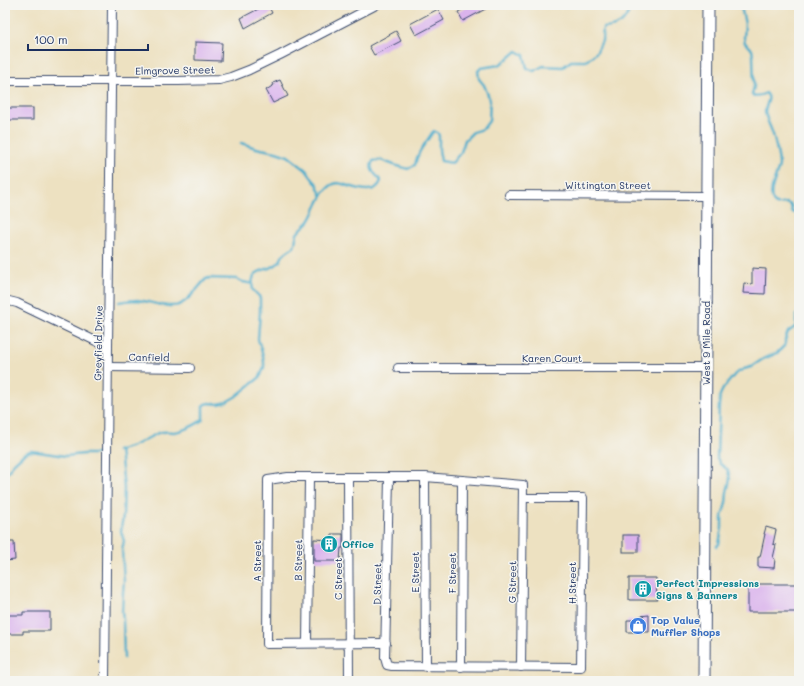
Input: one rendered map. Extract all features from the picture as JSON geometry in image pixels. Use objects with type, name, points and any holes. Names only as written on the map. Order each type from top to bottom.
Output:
[{"type":"street","name":"Greyfield Drive","points":[[105,681],[112,5]]},
{"type":"street","name":"Elmgrove Street","points":[[5,81],[219,80],[250,70],[376,5]]},
{"type":"street","name":"West 9 Mile Road","points":[[704,681],[708,5]]},
{"type":"street","name":"Wittington Street","points":[[509,195],[706,196]]},
{"type":"street","points":[[5,300],[16,303],[108,348]]},
{"type":"street","name":"Canfield","points":[[108,367],[190,368]]},
{"type":"street","name":"Karen Court","points":[[398,368],[706,368]]},
{"type":"street","points":[[309,478],[425,477],[523,484],[523,498]]},
{"type":"street","name":"E Street","points":[[425,477],[426,667]]},
{"type":"street","name":"B Street","points":[[307,643],[309,478]]},
{"type":"street","name":"A Street","points":[[309,478],[268,480],[267,644],[386,643]]},
{"type":"street","name":"C Street","points":[[348,478],[349,681]]},
{"type":"street","name":"D Street","points":[[389,478],[385,658],[387,665],[426,667]]},
{"type":"street","name":"F Street","points":[[461,667],[462,480]]},
{"type":"street","name":"H Street","points":[[521,667],[581,667],[583,498],[523,498]]},
{"type":"street","name":"G Street","points":[[521,667],[523,498]]},
{"type":"street","points":[[426,667],[521,667]]},
{"type":"building","points":[[268,5],[272,13],[245,28],[241,18]]},
{"type":"building","points":[[471,5],[493,5],[463,21],[458,12]]},
{"type":"building","points":[[438,9],[444,20],[416,35],[410,24]]},
{"type":"building","points":[[396,31],[401,41],[374,55],[369,46]]},
{"type":"building","points":[[195,42],[222,43],[221,61],[195,60]]},
{"type":"building","points":[[280,80],[288,96],[273,103],[266,90],[274,85],[273,83]]},
{"type":"building","points":[[5,108],[33,108],[33,120],[5,120]]},
{"type":"building","points":[[752,268],[766,269],[765,294],[743,293],[744,283],[752,284]]},
{"type":"building","points":[[766,527],[776,530],[773,544],[776,545],[773,558],[775,559],[774,568],[758,567],[758,557],[760,557]]},
{"type":"building","name":"Office","points":[[332,534],[343,534],[343,548],[341,548],[340,561],[314,561],[314,539],[332,540]]},
{"type":"building","points":[[623,535],[638,535],[638,552],[623,552]]},
{"type":"building","points":[[5,542],[14,542],[15,560],[5,561]]},
{"type":"building","name":"Perfect Impressions Signs & Banners","points":[[629,578],[656,578],[657,600],[629,600]]},
{"type":"building","points":[[753,584],[799,584],[799,612],[748,612],[748,589]]},
{"type":"building","points":[[23,612],[50,612],[50,631],[23,631],[23,634],[5,634],[5,615],[23,615]]},
{"type":"building","name":"Top Value Muffler Shops","points":[[649,615],[649,632],[627,632],[627,620],[640,620],[640,616]]},
{"type":"waterway","points":[[117,451],[133,446],[158,433],[174,432],[193,425],[203,419],[203,406],[205,404],[219,404],[226,402],[235,397],[259,378],[264,367],[264,362],[258,339],[260,299],[253,290],[253,278],[259,272],[278,263],[284,254],[294,247],[297,234],[310,220],[324,192],[328,188],[333,184],[338,183],[362,190],[373,189],[378,186],[381,181],[371,167],[373,161],[381,160],[408,169],[415,165],[420,151],[434,131],[438,133],[439,136],[441,161],[452,163],[461,152],[465,140],[473,132],[483,129],[489,121],[490,100],[484,85],[479,79],[478,71],[481,68],[499,65],[517,51],[524,55],[527,68],[534,71],[543,66],[563,67],[571,61],[586,61],[596,53],[602,41],[603,28],[619,25],[625,19],[632,5]]},
{"type":"waterway","points":[[739,5],[745,24],[745,43],[750,47],[753,55],[754,86],[752,95],[758,96],[766,93],[768,95],[765,112],[775,142],[779,165],[772,188],[771,197],[774,203],[786,203],[791,205],[792,212],[799,214]]},
{"type":"waterway","points":[[241,143],[288,156],[306,170],[318,185],[322,196]]},
{"type":"waterway","points":[[119,302],[137,300],[166,306],[177,306],[188,299],[206,279],[209,278],[237,279],[253,284]]},
{"type":"waterway","points":[[717,546],[719,544],[722,528],[722,517],[730,479],[727,469],[720,464],[717,458],[720,395],[735,374],[777,353],[785,345],[788,332],[796,325],[796,317],[799,311]]},
{"type":"waterway","points":[[120,450],[124,488],[121,528],[124,541],[122,550],[124,581],[122,612],[124,658]]},
{"type":"waterway","points":[[5,473],[8,472],[13,464],[25,453],[31,451],[66,456],[98,454]]},
{"type":"place","name":"Office","points":[[329,544]]},
{"type":"place","name":"Perfect Impressions Signs & Banners","points":[[643,589]]},
{"type":"place","name":"Top Value Muffler Shops","points":[[638,626]]}]
